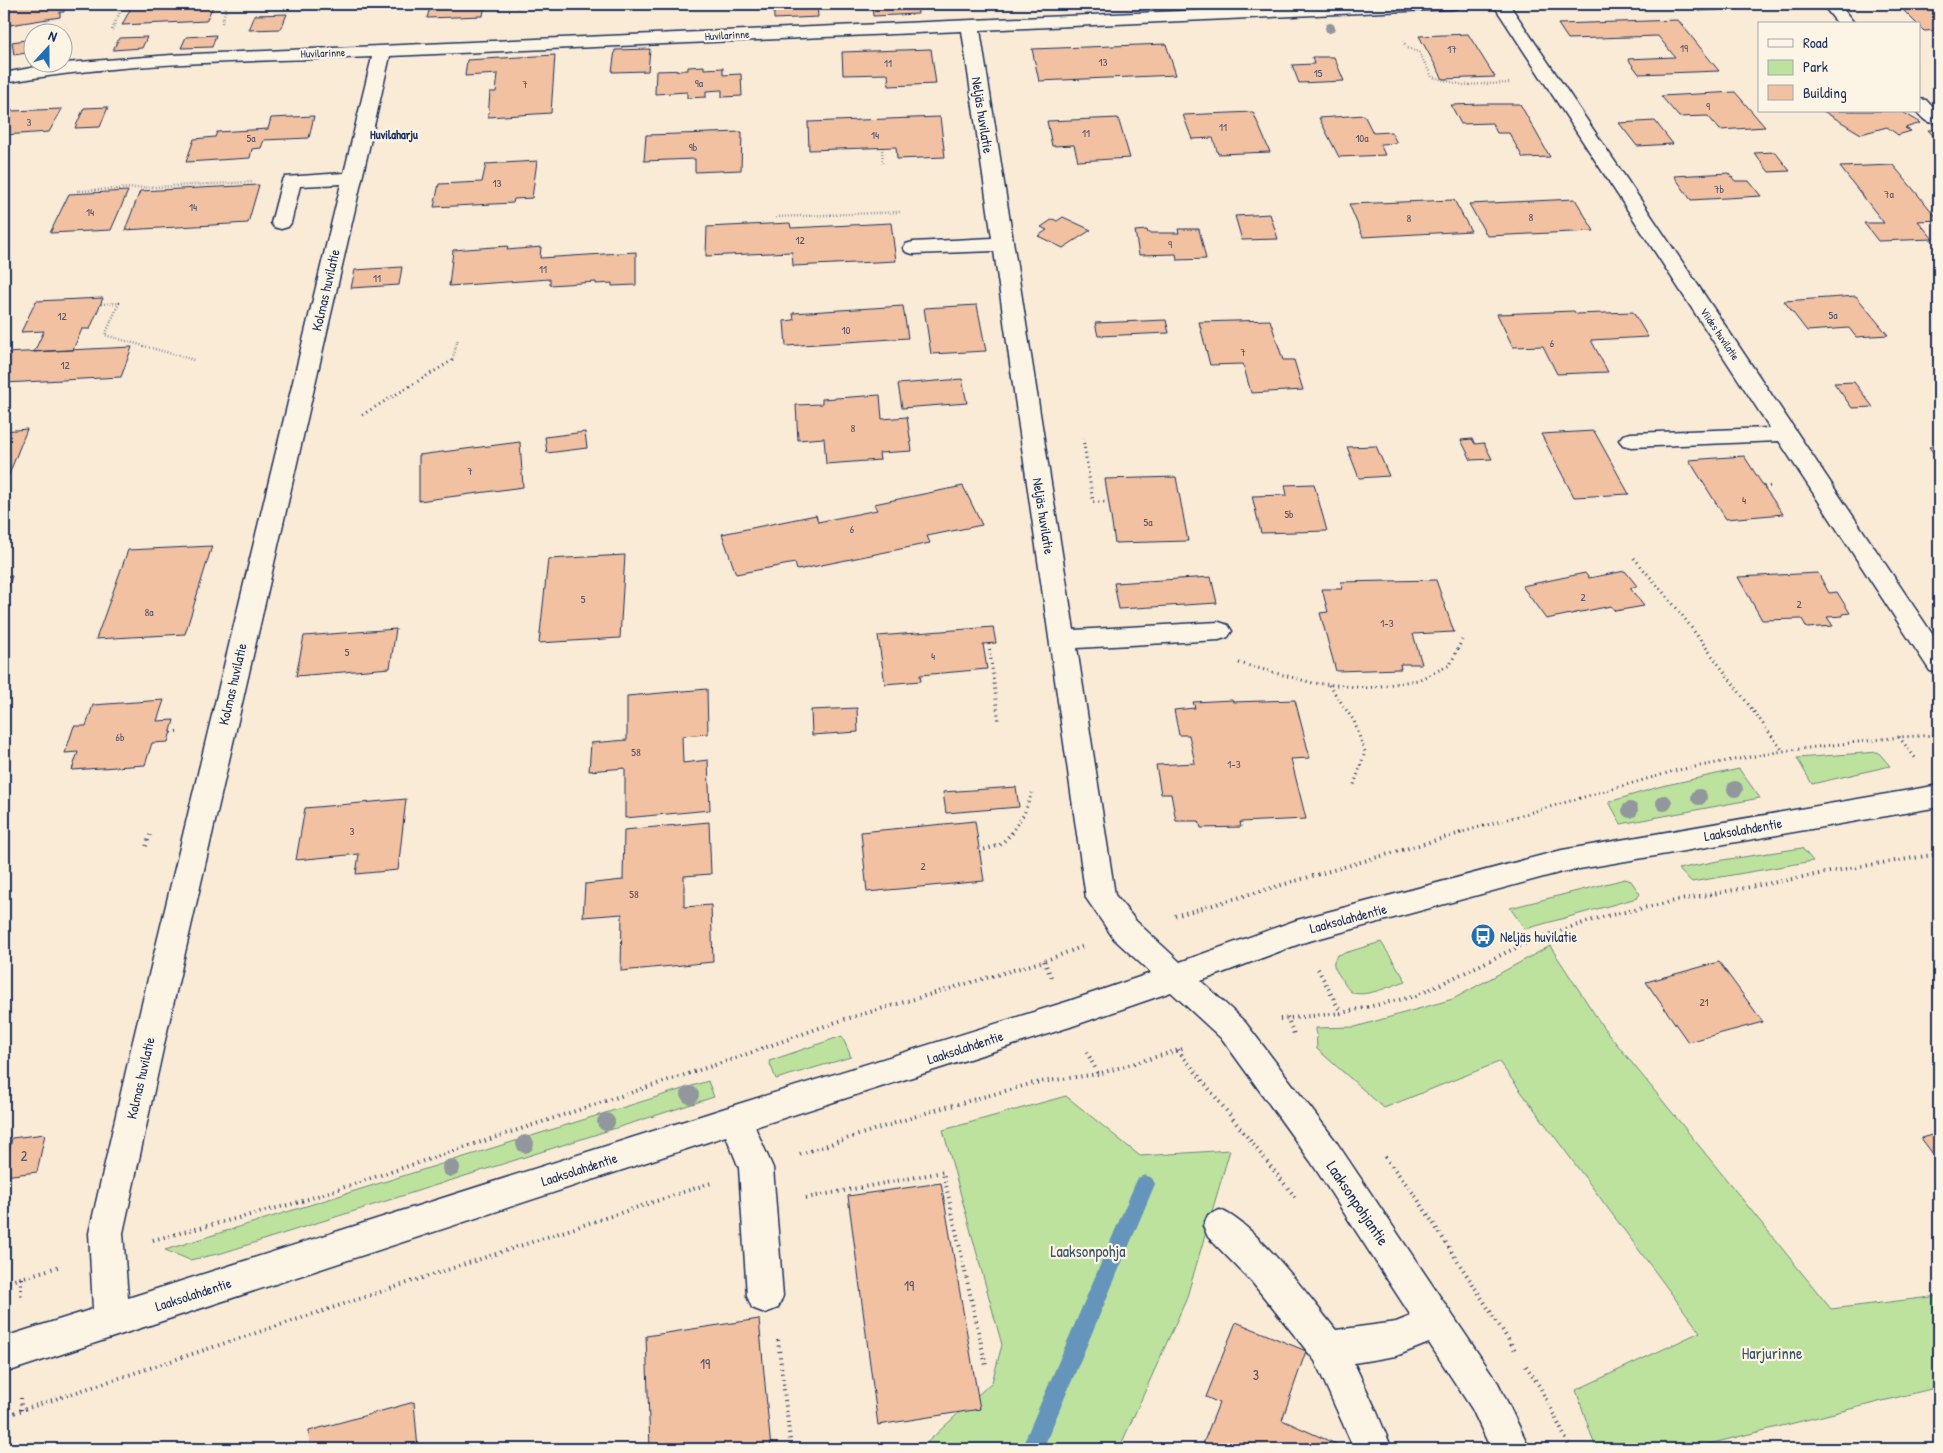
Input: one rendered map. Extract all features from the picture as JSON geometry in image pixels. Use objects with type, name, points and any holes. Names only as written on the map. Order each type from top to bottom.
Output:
[{"type":"street","name":"Huvilarinne","points":[[4,78],[52,69],[98,64],[1452,4]]},
{"type":"street","name":"Viides huvilatie","points":[[1501,4],[1939,664]]},
{"type":"street","points":[[1830,4],[1846,22]]},
{"type":"street","name":"Neljäs huvilatie","points":[[970,24],[1101,898],[1125,930],[1176,978]]},
{"type":"street","name":"Kolmas huvilatie","points":[[112,1320],[106,1233],[147,1049],[382,51]]},
{"type":"street","points":[[281,223],[292,181],[352,178]]},
{"type":"street","points":[[912,248],[1003,244]]},
{"type":"street","points":[[1631,440],[1786,434]]},
{"type":"street","points":[[1062,640],[1219,631]]},
{"type":"street","name":"Laaksolahdentie","points":[[4,1355],[735,1119],[1070,1014],[1176,978],[1297,932],[1562,861],[1939,796]]},
{"type":"street","name":"Laaksonpohjantie","points":[[1176,978],[1234,1031],[1323,1151],[1485,1396],[1511,1449]]},
{"type":"street","points":[[735,1119],[756,1168],[765,1296]]},
{"type":"street","points":[[1220,1226],[1247,1251],[1289,1299],[1328,1350],[1363,1423],[1373,1449]]},
{"type":"street","points":[[1328,1350],[1396,1339],[1437,1324]]},
{"type":"path","points":[[1407,48],[1419,52],[1432,77],[1463,85],[1552,81]]},
{"type":"path","points":[[882,147],[883,165]]},
{"type":"path","points":[[77,191],[292,181]]},
{"type":"path","points":[[776,217],[903,212]]},
{"type":"path","points":[[101,304],[119,303],[105,334],[194,360]]},
{"type":"path","points":[[362,415],[453,360],[458,339]]},
{"type":"path","points":[[1083,438],[1092,502],[1108,502]]},
{"type":"path","points":[[1634,558],[1679,611],[1783,752]]},
{"type":"path","points":[[1194,632],[1232,661],[1313,683],[1368,688],[1418,680],[1450,665],[1462,640]]},
{"type":"path","points":[[989,644],[999,723]]},
{"type":"path","points":[[1328,684],[1354,721],[1365,752],[1353,788]]},
{"type":"path","points":[[4,1283],[106,1252],[296,1203],[732,1059],[836,1022],[1044,961],[1125,930],[1678,770],[1783,752],[1899,737],[1939,734]]},
{"type":"path","points":[[979,851],[1000,844],[1015,828],[1026,811],[1032,793]]},
{"type":"path","points":[[4,1416],[932,1111],[1034,1083],[1098,1074],[1234,1031],[1287,1017],[1341,1013],[1416,996],[1532,940],[1602,917],[1832,871],[1939,854]]},
{"type":"path","points":[[1316,967],[1341,1013]]},
{"type":"path","points":[[1085,1048],[1098,1074]]},
{"type":"path","points":[[1178,1050],[1300,1204]]},
{"type":"path","points":[[759,1206],[943,1172],[986,1366]]},
{"type":"path","points":[[765,1296],[776,1326],[791,1449]]},
{"type":"green space","points":[[1878,752],[1890,766],[1812,784],[1797,758]]},
{"type":"green space","points":[[1739,769],[1760,798],[1621,824],[1609,802],[1662,786]]},
{"type":"green space","points":[[1802,848],[1813,861],[1692,882],[1678,869],[1723,860]]},
{"type":"green space","points":[[1625,879],[1631,881],[1640,894],[1637,898],[1525,929],[1510,908]]},
{"type":"green space","points":[[1381,942],[1406,981],[1369,993],[1362,994],[1350,991],[1336,970],[1335,959],[1338,955]]},
{"type":"green space","name":"Harjurinne","points":[[1550,946],[1603,1027],[1831,1309],[1939,1296],[1939,1387],[1689,1449],[1596,1449],[1576,1390],[1700,1332],[1499,1062],[1384,1108],[1317,1049],[1316,1028],[1355,1027],[1453,999]]},
{"type":"green space","points":[[842,1036],[851,1057],[776,1079],[769,1061]]},
{"type":"green space","points":[[708,1081],[714,1097],[222,1253],[190,1260],[165,1250]]},
{"type":"green space","name":"Laaksonpohja","points":[[1066,1096],[1140,1156],[1230,1150],[1186,1300],[1119,1449],[920,1449],[992,1382],[1002,1345],[943,1130]]},
{"type":"building","points":[[4,4],[63,4],[64,12],[60,12],[60,17],[4,26]]},
{"type":"building","points":[[133,4],[214,4],[206,21],[122,25]]},
{"type":"building","points":[[431,4],[485,4],[483,16],[427,18]]},
{"type":"building","points":[[516,4],[565,4],[516,7]]},
{"type":"building","points":[[774,4],[817,4],[818,17],[774,19]]},
{"type":"building","points":[[872,4],[917,4],[918,14],[873,16]]},
{"type":"building","points":[[1694,5],[1714,5],[1718,10],[1698,11]]},
{"type":"building","points":[[1939,8],[1939,30],[1924,31],[1920,27],[1920,22],[1915,22],[1903,10]]},
{"type":"building","points":[[287,14],[281,29],[249,30],[255,15]]},
{"type":"building","points":[[1678,20],[1719,71],[1639,74],[1628,59],[1675,57],[1658,36],[1568,39],[1558,24]]},
{"type":"building","points":[[1468,34],[1495,77],[1443,79],[1419,36]]},
{"type":"building","points":[[216,35],[212,47],[181,48],[186,37]]},
{"type":"building","points":[[147,37],[142,48],[113,50],[119,38]]},
{"type":"building","points":[[22,40],[22,54],[14,55],[12,42]]},
{"type":"building","points":[[1166,44],[1176,75],[1039,81],[1032,49]]},
{"type":"building","points":[[650,49],[648,71],[612,72],[615,50]]},
{"type":"building","points":[[931,49],[936,84],[889,86],[888,74],[843,75],[842,52]]},
{"type":"building","points":[[555,55],[551,113],[488,117],[490,92],[496,92],[498,74],[465,76],[467,60]]},
{"type":"building","points":[[1312,57],[1334,57],[1344,81],[1299,83],[1292,65],[1314,64]]},
{"type":"building","points":[[704,66],[704,69],[723,68],[723,75],[741,74],[742,96],[722,97],[722,90],[706,91],[706,97],[687,98],[687,92],[655,94],[656,71],[688,70],[688,67]]},
{"type":"building","points":[[1735,92],[1765,127],[1720,130],[1708,116],[1679,117],[1661,96]]},
{"type":"building","points":[[1520,104],[1550,157],[1523,158],[1509,133],[1497,133],[1492,123],[1461,124],[1451,105]]},
{"type":"building","points":[[108,107],[100,127],[75,128],[84,108]]},
{"type":"building","points":[[12,109],[11,111],[62,109],[49,132],[4,135],[4,110]]},
{"type":"building","points":[[1253,112],[1270,152],[1218,154],[1213,138],[1192,139],[1183,115]]},
{"type":"building","points":[[1825,112],[1903,112],[1921,123],[1905,128],[1911,131],[1898,135],[1887,127],[1861,134]]},
{"type":"building","points":[[1364,115],[1373,133],[1391,132],[1397,143],[1380,144],[1385,155],[1339,157],[1319,118]]},
{"type":"building","points":[[314,116],[309,138],[264,140],[261,148],[252,149],[250,158],[186,162],[194,139],[215,137],[217,132],[268,129],[271,118]]},
{"type":"building","points":[[940,117],[945,157],[897,159],[896,147],[809,150],[808,122]]},
{"type":"building","points":[[1118,118],[1130,158],[1078,161],[1074,145],[1052,146],[1047,121]]},
{"type":"building","points":[[1655,121],[1673,144],[1637,146],[1619,123]]},
{"type":"building","points":[[1928,130],[1939,130],[1939,142]]},
{"type":"building","points":[[742,132],[741,170],[695,172],[695,159],[644,161],[646,135]]},
{"type":"building","points":[[1775,152],[1790,171],[1769,172],[1754,153]]},
{"type":"building","points":[[537,161],[532,198],[514,199],[513,203],[434,207],[439,184],[482,182],[486,164]]},
{"type":"building","points":[[1893,165],[1939,220],[1918,221],[1933,239],[1878,241],[1864,223],[1884,223],[1840,167]]},
{"type":"building","points":[[1729,173],[1735,181],[1749,181],[1761,196],[1691,200],[1674,176]]},
{"type":"building","points":[[259,185],[248,223],[125,230],[140,191]]},
{"type":"building","points":[[128,191],[111,230],[50,233],[69,194]]},
{"type":"building","points":[[1575,199],[1594,231],[1487,236],[1469,204]]},
{"type":"building","points":[[1454,200],[1471,231],[1363,237],[1349,204]]},
{"type":"building","points":[[1270,214],[1278,239],[1242,240],[1235,216]]},
{"type":"building","points":[[1063,217],[1091,230],[1063,248],[1038,236],[1047,230],[1041,227],[1053,219],[1057,221]]},
{"type":"building","points":[[790,223],[791,228],[891,223],[896,261],[793,266],[792,252],[706,256],[707,227]]},
{"type":"building","points":[[1178,229],[1199,229],[1206,259],[1177,260],[1176,254],[1139,255],[1135,231],[1147,230],[1148,233],[1179,233]]},
{"type":"building","points":[[508,246],[507,250],[541,247],[540,258],[636,252],[636,285],[612,286],[612,283],[596,284],[596,282],[550,285],[550,279],[449,286],[453,250]]},
{"type":"building","points":[[402,267],[399,285],[351,288],[355,270]]},
{"type":"building","points":[[1856,296],[1888,335],[1856,337],[1849,328],[1807,331],[1784,301]]},
{"type":"building","points":[[103,298],[90,329],[82,329],[73,350],[34,352],[44,331],[21,332],[36,301]]},
{"type":"building","points":[[977,305],[986,351],[931,354],[924,308]]},
{"type":"building","points":[[903,306],[908,338],[786,346],[784,321],[794,320],[793,313]]},
{"type":"building","points":[[1574,311],[1576,314],[1633,312],[1648,337],[1591,340],[1608,372],[1557,374],[1543,346],[1513,347],[1497,314]]},
{"type":"building","points":[[1166,320],[1169,333],[1098,336],[1095,323]]},
{"type":"building","points":[[1270,320],[1283,360],[1294,360],[1303,390],[1251,393],[1243,364],[1210,365],[1199,322]]},
{"type":"building","points":[[132,347],[121,377],[4,383],[4,353]]},
{"type":"building","points":[[962,379],[967,403],[902,408],[898,384]]},
{"type":"building","points":[[1854,382],[1873,407],[1852,408],[1834,383]]},
{"type":"building","points":[[880,395],[882,419],[907,417],[912,451],[879,453],[880,460],[826,464],[824,438],[798,440],[796,405],[822,404],[822,399]]},
{"type":"building","points":[[27,429],[4,487],[4,431]]},
{"type":"building","points":[[1594,431],[1629,494],[1574,497],[1541,434]]},
{"type":"building","points":[[585,432],[587,448],[547,453],[545,437]]},
{"type":"building","points":[[1472,439],[1475,444],[1484,443],[1492,459],[1471,460],[1461,440]]},
{"type":"building","points":[[520,442],[523,487],[419,501],[419,455]]},
{"type":"building","points":[[1376,446],[1389,476],[1359,478],[1347,447]]},
{"type":"building","points":[[1939,446],[1939,460],[1929,447]]},
{"type":"building","points":[[1744,456],[1783,514],[1726,519],[1689,460]]},
{"type":"building","points":[[1176,477],[1188,541],[1115,543],[1105,479]]},
{"type":"building","points":[[1314,484],[1327,531],[1261,533],[1252,496],[1287,495],[1285,485]]},
{"type":"building","points":[[963,486],[982,525],[927,536],[930,543],[797,570],[795,563],[736,574],[722,534],[816,515],[818,522],[877,510],[874,504]]},
{"type":"building","points":[[212,546],[185,634],[96,639],[128,550]]},
{"type":"building","points":[[625,555],[620,638],[539,643],[548,559]]},
{"type":"building","points":[[1625,571],[1637,586],[1630,588],[1644,606],[1615,611],[1611,606],[1546,619],[1522,586],[1585,573],[1589,578]]},
{"type":"building","points":[[1818,573],[1829,593],[1837,592],[1850,613],[1842,614],[1843,616],[1827,617],[1833,626],[1807,628],[1802,619],[1762,620],[1738,577]]},
{"type":"building","points":[[12,576],[4,599],[4,577]]},
{"type":"building","points":[[1211,577],[1217,603],[1119,609],[1114,583]]},
{"type":"building","points":[[1436,580],[1454,632],[1413,634],[1422,664],[1400,664],[1401,669],[1336,671],[1320,613],[1328,612],[1322,589],[1342,589],[1341,582]]},
{"type":"building","points":[[993,627],[996,643],[983,644],[987,669],[920,675],[921,681],[885,684],[878,636]]},
{"type":"building","points":[[396,629],[390,668],[296,676],[304,636]]},
{"type":"building","points":[[707,689],[708,734],[682,736],[683,763],[708,760],[710,810],[625,818],[625,768],[589,771],[591,743],[627,740],[627,696]]},
{"type":"building","points":[[164,700],[157,721],[174,720],[168,742],[152,743],[145,765],[72,770],[78,752],[65,753],[74,726],[86,726],[93,705]]},
{"type":"building","points":[[1232,700],[1233,702],[1295,700],[1310,758],[1291,759],[1306,819],[1240,822],[1241,827],[1201,828],[1199,821],[1176,821],[1171,794],[1161,794],[1156,765],[1195,763],[1189,735],[1179,735],[1174,710],[1195,708],[1193,702]]},
{"type":"building","points":[[857,708],[858,732],[812,735],[811,710]]},
{"type":"building","points":[[1016,787],[1019,807],[946,813],[943,792]]},
{"type":"building","points":[[406,799],[398,870],[356,874],[359,854],[296,860],[305,808]]},
{"type":"building","points":[[975,821],[984,881],[867,892],[861,832]]},
{"type":"building","points":[[709,822],[711,874],[684,876],[684,907],[711,905],[713,962],[621,971],[622,914],[583,917],[585,884],[623,880],[624,830]]},
{"type":"building","points":[[1719,962],[1763,1022],[1688,1042],[1646,982]]},
{"type":"building","points":[[1939,1133],[1939,1162],[1921,1138]]},
{"type":"building","points":[[45,1134],[37,1172],[4,1176],[12,1138]]},
{"type":"building","points":[[941,1183],[980,1409],[878,1425],[848,1196]]},
{"type":"building","points":[[759,1319],[771,1449],[650,1449],[646,1336]]},
{"type":"building","points":[[1236,1322],[1306,1351],[1282,1420],[1344,1449],[1201,1449],[1219,1403],[1206,1397]]},
{"type":"building","points":[[414,1402],[418,1449],[310,1449],[309,1431]]},
{"type":"waterway","points":[[1032,1449],[1145,1184]]},
{"type":"place","name":"Neljäs huvilatie","points":[[1483,936]]},
{"type":"district","name":"Huvilaharju","points":[[394,134]]}]
